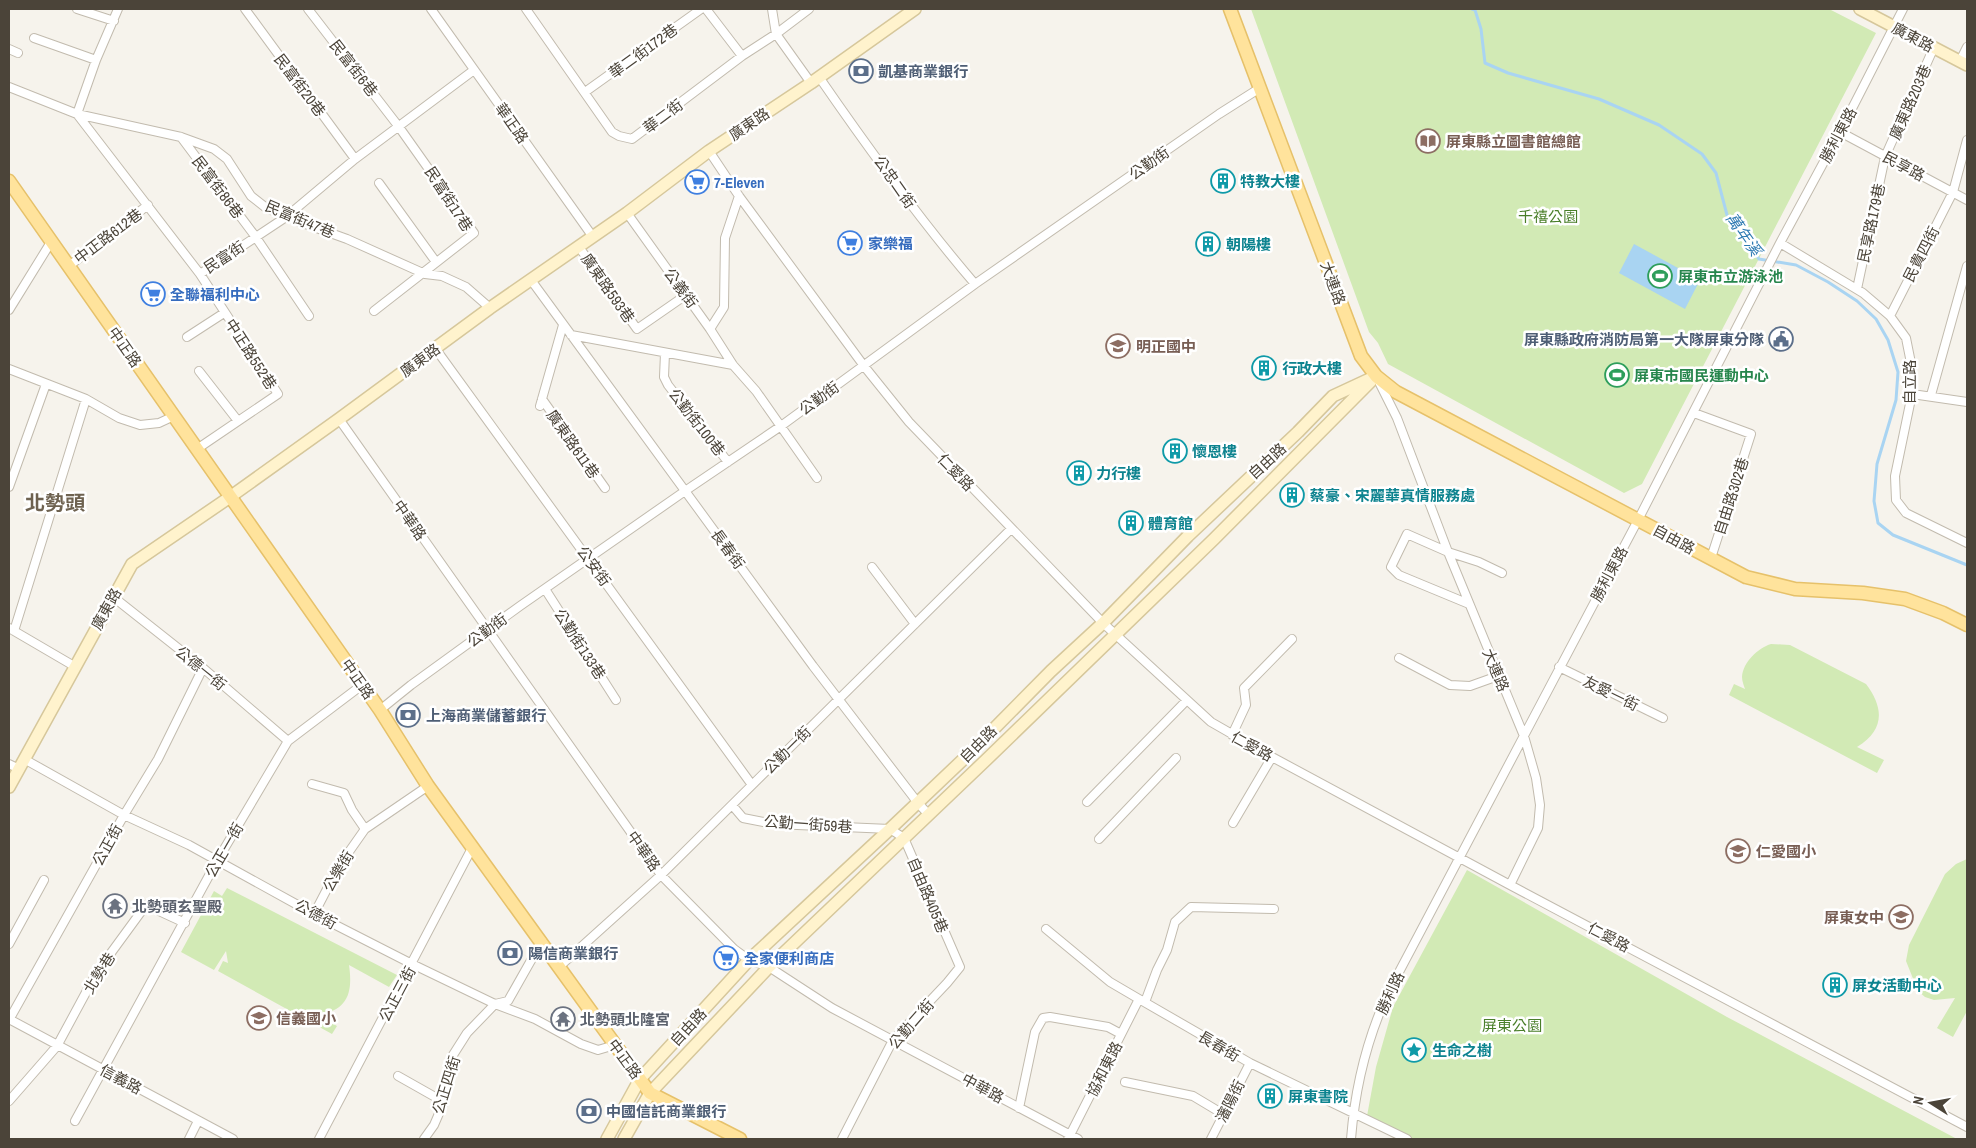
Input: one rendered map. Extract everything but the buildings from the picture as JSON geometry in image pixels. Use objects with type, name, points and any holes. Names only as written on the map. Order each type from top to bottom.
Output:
[{"type":"main road","name":"大連路","points":[[1230,9],[1361,356],[1376,376]]},
{"type":"main road","name":"中正路","points":[[9,181],[380,710],[428,786],[542,941],[650,1093],[740,1139]]},
{"type":"main road","name":"自由路","points":[[1376,376],[1396,392],[1746,577],[1795,589],[1863,592],[1905,600],[1943,613],[1967,625]]},
{"type":"street","points":[[77,9],[114,21]]},
{"type":"street","points":[[77,114],[96,60],[118,9]]},
{"type":"street","name":"民富街20巷","points":[[245,9],[356,160]]},
{"type":"street","name":"民富街6巷","points":[[308,9],[400,127]]},
{"type":"street","name":"華正路","points":[[431,9],[593,237]]},
{"type":"street","name":"華二街","points":[[526,9],[612,132],[632,139],[742,56],[776,34],[809,9]]},
{"type":"street","name":"華二街172巷","points":[[585,92],[701,9]]},
{"type":"street","points":[[706,9],[742,56]]},
{"type":"street","points":[[772,9],[776,34]]},
{"type":"street","name":"廣東路","points":[[9,787],[17,764],[132,564],[230,497],[490,308],[627,213],[709,151],[815,80],[915,9]]},
{"type":"street","name":"廣東路","points":[[1861,9],[1964,63]]},
{"type":"street","name":"勝利東路","points":[[1460,858],[1694,413],[1780,243],[1903,9]]},
{"type":"street","name":"公忠二街","points":[[776,34],[868,145],[912,207],[975,284]]},
{"type":"street","points":[[34,38],[96,60]]},
{"type":"street","name":"廣東路203巷","points":[[1885,157],[1934,47]]},
{"type":"street","points":[[1964,63],[1967,47]]},
{"type":"street","points":[[9,49],[18,53]]},
{"type":"street","name":"民富街","points":[[77,114],[200,274],[286,217],[356,160],[474,70]]},
{"type":"street","name":"民富街47巷","points":[[9,87],[77,114],[181,137],[214,149],[226,159],[251,196],[265,207],[286,217],[347,239],[425,274],[442,276],[466,287],[490,308]]},
{"type":"street","name":"公勤街","points":[[380,710],[588,557],[781,426],[975,284],[1219,114],[1260,88]]},
{"type":"street","name":"民富街17巷","points":[[374,311],[425,274],[436,262],[474,233],[400,127]]},
{"type":"street","name":"民享路","points":[[1840,132],[1967,200]]},
{"type":"street","name":"民富街86巷","points":[[181,137],[255,236],[309,316]]},
{"type":"street","name":"民貴四街","points":[[1890,316],[1953,192],[1967,140]]},
{"type":"street","name":"仁愛路","points":[[709,151],[739,196],[864,366],[909,422],[1114,634],[1211,722],[1272,757],[1510,885],[1967,1127]]},
{"type":"street","name":"民享路179巷","points":[[1857,289],[1885,157]]},
{"type":"street","points":[[379,183],[436,262]]},
{"type":"street","points":[[710,329],[724,307],[725,238],[739,196]]},
{"type":"street","name":"中正路612巷","points":[[69,266],[148,205]]},
{"type":"street","name":"公義街","points":[[627,213],[710,329],[733,365],[756,391],[817,478]]},
{"type":"street","points":[[9,310],[51,242]]},
{"type":"street","name":"自立路","points":[[1780,243],[1857,289],[1890,316],[1906,338],[1912,368],[1912,394],[1895,476],[1896,500],[1906,513],[1967,543]]},
{"type":"street","name":"廣東路593巷","points":[[579,247],[637,329],[686,295]]},
{"type":"street","points":[[1931,395],[1967,266]]},
{"type":"street","name":"中正路552巷","points":[[196,449],[278,394],[200,274]]},
{"type":"street","name":"長春街","points":[[531,280],[838,700],[929,815]]},
{"type":"street","points":[[187,337],[224,313]]},
{"type":"street","name":"廣東路611巷","points":[[564,325],[541,402],[605,488]]},
{"type":"street","points":[[571,335],[733,365]]},
{"type":"street","name":"公安街","points":[[436,348],[752,785]]},
{"type":"street","name":"公勤街100巷","points":[[665,353],[664,377],[668,384],[728,462]]},
{"type":"street","points":[[9,369],[86,399],[119,418],[140,425],[159,423],[174,416]]},
{"type":"street","points":[[199,371],[238,421]]},
{"type":"street","name":"大連路","points":[[1376,376],[1397,418],[1448,552],[1524,736]]},
{"type":"street","name":"自由路","points":[[607,1139],[640,1079],[749,960],[918,803],[1103,623],[1188,536],[1298,432],[1333,396],[1376,376]]},
{"type":"street","name":"自由路","points":[[624,1139],[650,1093],[770,967],[1221,532],[1376,376]]},
{"type":"street","points":[[9,487],[46,384]]},
{"type":"street","points":[[1912,394],[1931,395],[1967,402]]},
{"type":"street","points":[[74,666],[11,630],[86,399]]},
{"type":"street","name":"自由路302巷","points":[[1694,413],[1751,434],[1711,558]]},
{"type":"street","name":"中華路","points":[[339,419],[661,875],[734,950],[749,960],[770,967],[832,1008],[1019,1108],[1069,1137],[1078,1139]]},
{"type":"street","name":"公勤一街","points":[[560,966],[661,875],[1011,529]]},
{"type":"street","points":[[1469,604],[1400,574],[1391,567],[1406,534],[1448,552],[1479,562],[1502,573]]},
{"type":"street","points":[[872,568],[915,624]]},
{"type":"street","name":"公勤街133巷","points":[[544,589],[616,700]]},
{"type":"street","name":"公德一街","points":[[112,596],[203,668],[288,741]]},
{"type":"street","points":[[1232,735],[1246,705],[1244,688],[1292,639]]},
{"type":"street","points":[[1399,658],[1450,685],[1470,686],[1498,676]]},
{"type":"street","name":"友愛一街","points":[[1559,667],[1663,718]]},
{"type":"street","name":"公正街","points":[[9,1020],[124,815],[162,753],[203,668]]},
{"type":"street","name":"公正一街","points":[[75,1121],[185,923],[217,861],[288,741],[362,685]]},
{"type":"street","points":[[1087,802],[1186,701]]},
{"type":"street","points":[[1510,885],[1538,828],[1540,805],[1536,778],[1524,736]]},
{"type":"street","points":[[1233,823],[1272,757]]},
{"type":"street","points":[[1099,839],[1176,758]]},
{"type":"street","name":"公德街","points":[[17,764],[189,845],[314,914],[495,1004],[535,1019],[598,1050],[615,1045]]},
{"type":"street","points":[[312,784],[344,793],[364,829]]},
{"type":"street","name":"公樂街","points":[[314,914],[338,866],[364,829],[428,786]]},
{"type":"street","name":"公勤一街59巷","points":[[732,805],[743,818],[774,824],[890,829]]},
{"type":"street","name":"自由路405巷","points":[[890,829],[904,838],[960,967]]},
{"type":"street","name":"公正三街","points":[[319,1139],[472,848]]},
{"type":"street","name":"勝利路","points":[[1351,1139],[1353,1114],[1364,1061],[1383,1003],[1460,858]]},
{"type":"street","points":[[9,944],[44,880]]},
{"type":"street","name":"北勢巷","points":[[9,1101],[58,1046],[97,972],[146,905],[185,923]]},
{"type":"street","name":"協和東路","points":[[1069,1137],[1121,1034],[1142,1000],[1167,950],[1175,922],[1191,907],[1274,909]]},
{"type":"street","name":"長春街","points":[[1046,929],[1110,982],[1250,1063],[1407,1139]]},
{"type":"street","name":"公正四街","points":[[424,1139],[434,1125],[444,1102],[448,1070],[454,1055],[467,1033],[495,1004],[508,1001],[542,941]]},
{"type":"street","name":"公勤二街","points":[[842,1139],[893,1040],[960,967]]},
{"type":"street","points":[[1019,1108],[1035,1032],[1043,1018],[1050,1017],[1108,1027],[1121,1034]]},
{"type":"street","name":"信義路","points":[[9,1020],[233,1139]]},
{"type":"street","name":"瀋陽街","points":[[1210,1139],[1250,1063]]},
{"type":"street","points":[[398,1076],[444,1102]]},
{"type":"street","points":[[1125,1082],[1193,1096],[1223,1114]]},
{"type":"street","points":[[189,1139],[198,1121]]},
{"type":"green space","name":"千禧公園","points":[[1251,9],[1829,9],[1876,33],[1642,484],[1624,493],[1388,364],[1378,343],[1369,332]]},
{"type":"green space","points":[[1771,644],[1790,645],[1866,684],[1876,702],[1879,718],[1873,733],[1857,747],[1884,760],[1877,773],[1729,695],[1734,684],[1745,689],[1742,677],[1745,666],[1756,652]]},
{"type":"green space","points":[[1967,859],[1967,1011],[1953,1037],[1937,1028],[1955,998],[1934,1000],[1925,997],[1918,991],[1906,961],[1909,945],[1945,874],[1956,864]]},
{"type":"green space","name":"屏東公園","points":[[1467,870],[1727,1017],[1957,1139],[1413,1139],[1367,1116],[1376,1067],[1393,1007]]},
{"type":"green space","points":[[227,888],[397,975],[389,987],[349,965],[350,984],[346,999],[336,1009],[318,1015],[337,1026],[332,1034],[218,971],[223,961],[228,963],[226,951],[214,970],[181,952],[214,891],[222,896]]},
{"type":"water","name":"屏東市立游泳池","points":[[1634,244],[1700,280],[1685,309],[1619,273]]},
{"type":"waterway","name":"萬年溪","points":[[1472,9],[1475,10],[1481,29],[1485,63],[1508,73],[1599,99],[1659,125],[1702,154],[1716,173],[1727,215],[1759,259],[1796,265],[1828,282],[1857,301],[1876,319],[1888,340],[1898,372],[1896,400],[1877,464],[1874,501],[1878,523],[1893,535],[1967,565]]},
{"type":"place","name":"凱基商業銀行","points":[[861,71]]},
{"type":"place","name":"屏東縣立圖書館總館","points":[[1428,141]]},
{"type":"place","name":"特教大樓","points":[[1223,181]]},
{"type":"place","name":"7-Eleven","points":[[697,182]]},
{"type":"place","name":"家樂福","points":[[850,243]]},
{"type":"place","name":"朝陽樓","points":[[1208,244]]},
{"type":"place","name":"屏東市立游泳池","points":[[1660,276]]},
{"type":"place","name":"全聯福利中心","points":[[153,294]]},
{"type":"place","name":"屏東縣政府消防局第一大隊屏東分隊","points":[[1781,339]]},
{"type":"place","name":"明正國中","points":[[1118,346]]},
{"type":"place","name":"行政大樓","points":[[1264,368]]},
{"type":"place","name":"屏東市國民運動中心","points":[[1617,375]]},
{"type":"place","name":"懷恩樓","points":[[1175,451]]},
{"type":"place","name":"力行樓","points":[[1079,473]]},
{"type":"place","name":"蔡豪、宋麗華真情服務處","points":[[1292,495]]},
{"type":"place","name":"體育館","points":[[1131,523]]},
{"type":"place","name":"上海商業儲蓄銀行","points":[[408,715]]},
{"type":"place","name":"仁愛國小","points":[[1738,851]]},
{"type":"place","name":"北勢頭玄聖殿","points":[[115,906]]},
{"type":"place","name":"屏東女中","points":[[1901,917]]},
{"type":"place","name":"陽信商業銀行","points":[[510,953]]},
{"type":"place","name":"全家便利商店","points":[[726,958]]},
{"type":"place","name":"屏女活動中心","points":[[1835,985]]},
{"type":"place","name":"信義國小","points":[[259,1018]]},
{"type":"place","name":"北勢頭北隆宮","points":[[563,1019]]},
{"type":"place","name":"生命之樹","points":[[1414,1050]]},
{"type":"place","name":"屏東書院","points":[[1270,1096]]},
{"type":"place","name":"中國信託商業銀行","points":[[589,1111]]},
{"type":"district","name":"北勢頭","points":[[55,502]]}]
